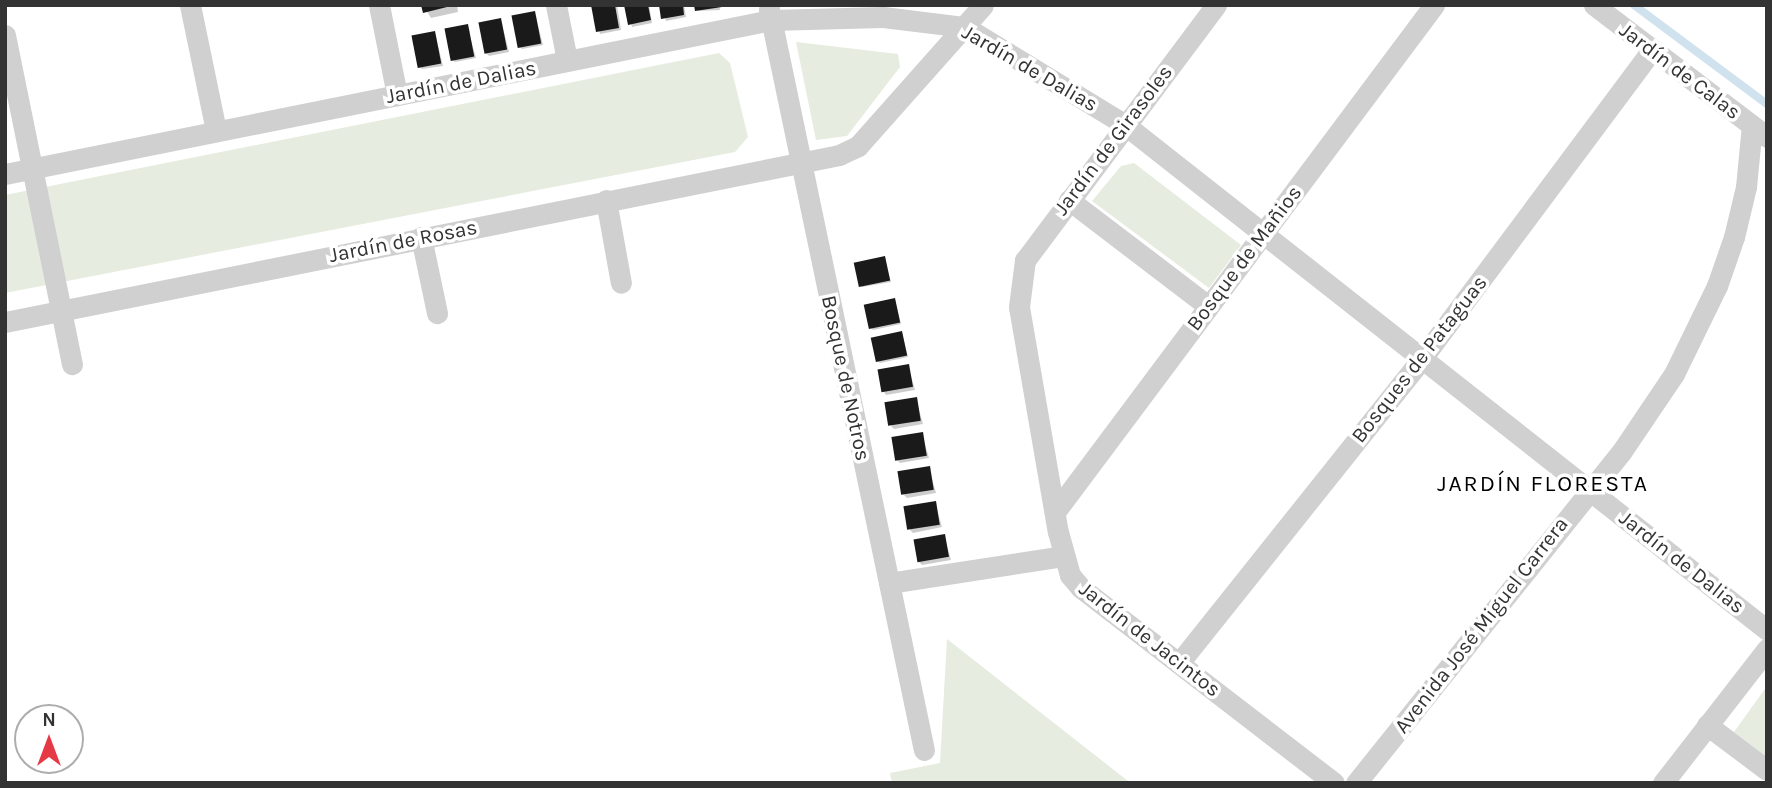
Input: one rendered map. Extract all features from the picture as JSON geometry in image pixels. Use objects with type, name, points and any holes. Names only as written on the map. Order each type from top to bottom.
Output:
[{"type":"street","points":[[190,5],[216,131]]},
{"type":"street","points":[[379,5],[397,95]]},
{"type":"street","points":[[556,5],[567,60]]},
{"type":"street","name":"Jardín de Rosas","points":[[5,322],[839,155],[858,146],[983,5]]},
{"type":"street","name":"Jardín de Girasoles","points":[[1021,280],[1025,260],[1124,124],[1216,5]]},
{"type":"street","name":"Bosque de Mañios","points":[[1055,512],[1434,5]]},
{"type":"street","name":"Jardín de Calas","points":[[1594,5],[1760,131]]},
{"type":"street","name":"Jardín de Dalias","points":[[5,174],[567,60],[769,12],[883,17],[965,27],[1124,124],[1264,231],[1767,629]]},
{"type":"street","name":"Bosque de Notros","points":[[769,12],[924,750]]},
{"type":"street","points":[[5,35],[72,364]]},
{"type":"street","name":"Bosques de Pataguas","points":[[1179,663],[1423,357],[1652,50]]},
{"type":"street","name":"Avenida José Miguel Carrera","points":[[1356,783],[1649,414],[1696,334],[1734,237],[1760,131]]},
{"type":"street","points":[[606,200],[621,283]]},
{"type":"street","points":[[1069,200],[1208,306]]},
{"type":"street","points":[[421,237],[437,313]]},
{"type":"street","name":"Jardín de Jacintos","points":[[1021,280],[1019,307],[1063,556],[1081,588],[1334,783]]},
{"type":"street","points":[[889,583],[1063,556]]},
{"type":"street","points":[[1662,783],[1767,649]]},
{"type":"street","points":[[1707,725],[1767,770]]},
{"type":"shaded area","points":[[796,42],[898,54],[900,67],[847,136],[816,140]]},
{"type":"shaded area","points":[[719,53],[730,63],[748,137],[735,152],[5,293],[5,195]]},
{"type":"shaded area","points":[[1134,163],[1241,245],[1209,288],[1092,201],[1121,166]]},
{"type":"shaded area","points":[[947,639],[1128,781],[892,783],[890,773],[940,763]]},
{"type":"shaded area","points":[[1767,686],[1767,757],[1734,732]]},
{"type":"building","points":[[421,5],[451,5],[451,6],[423,13]]},
{"type":"building","points":[[591,5],[615,5],[619,28],[596,32]]},
{"type":"building","points":[[624,5],[648,5],[651,20],[628,25]]},
{"type":"building","points":[[659,5],[683,5],[684,15],[661,19]]},
{"type":"building","points":[[694,5],[722,5],[722,7],[695,11]]},
{"type":"building","points":[[535,11],[541,43],[518,48],[511,16]]},
{"type":"building","points":[[501,18],[507,49],[485,54],[478,22]]},
{"type":"building","points":[[468,24],[474,56],[451,61],[444,29]]},
{"type":"building","points":[[435,31],[441,63],[418,68],[411,36]]},
{"type":"building","points":[[885,256],[890,280],[859,287],[854,263]]},
{"type":"building","points":[[895,298],[900,322],[869,329],[864,305]]},
{"type":"building","points":[[902,331],[907,355],[876,362],[871,338]]},
{"type":"building","points":[[909,364],[913,387],[881,392],[877,370]]},
{"type":"building","points":[[917,397],[921,421],[888,426],[884,402]]},
{"type":"building","points":[[923,432],[927,456],[895,461],[891,437]]},
{"type":"building","points":[[930,466],[934,490],[901,495],[897,471]]},
{"type":"building","points":[[936,501],[940,525],[907,530],[903,506]]},
{"type":"building","points":[[945,534],[949,557],[917,562],[913,540]]},
{"type":"waterway","points":[[1634,5],[1767,104]]},
{"type":"district","name":"JARDÍN FLORESTA","points":[[1543,484]]}]
